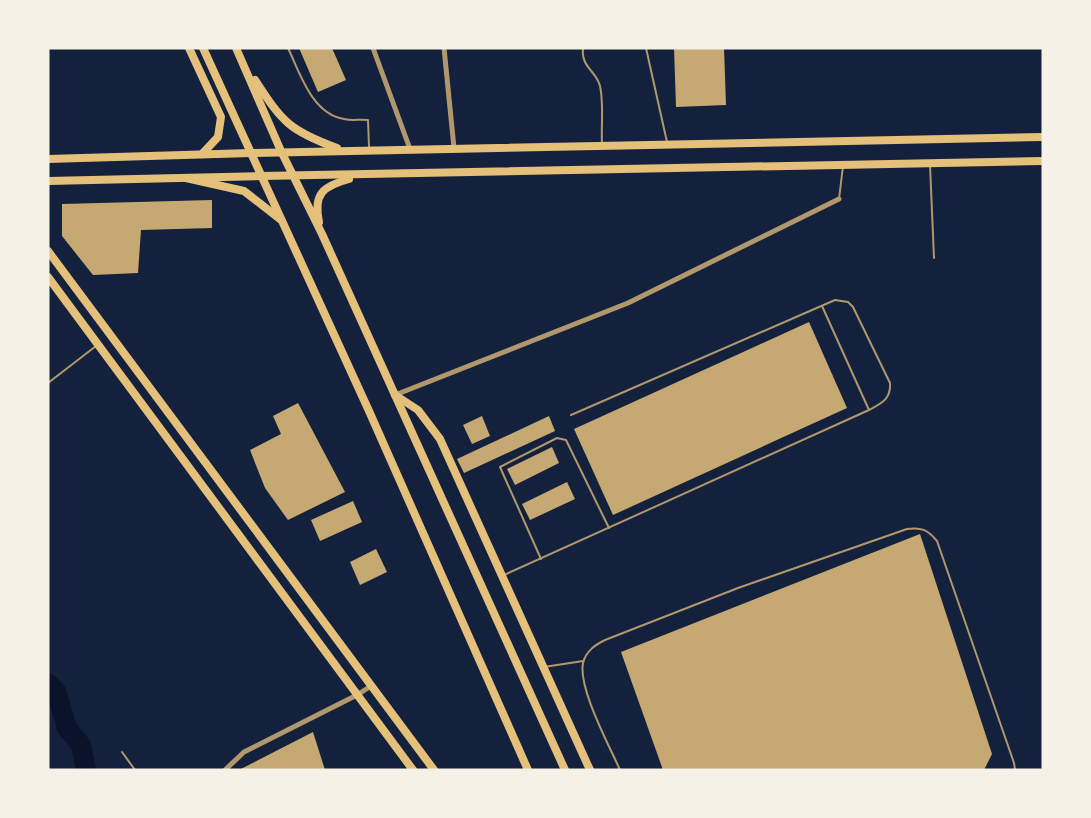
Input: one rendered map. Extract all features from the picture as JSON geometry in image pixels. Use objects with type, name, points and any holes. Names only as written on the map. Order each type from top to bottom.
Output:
[{"type":"main road","points":[[189,48],[221,117],[218,137],[202,154]]},
{"type":"main road","points":[[203,48],[283,221],[528,770]]},
{"type":"main road","points":[[236,48],[565,770]]},
{"type":"main road","points":[[242,60],[286,123],[307,137],[344,151]]},
{"type":"main road","points":[[48,159],[281,151],[1043,137]]},
{"type":"main road","points":[[48,181],[1043,161]]},
{"type":"main road","points":[[322,234],[316,206],[319,195],[326,188],[361,175]]},
{"type":"main road","points":[[186,178],[244,191],[283,221]]},
{"type":"main road","points":[[48,252],[434,770]]},
{"type":"main road","points":[[48,277],[414,770]]},
{"type":"main road","points":[[395,395],[418,410],[440,439],[590,770]]},
{"type":"street","points":[[373,48],[410,149]]},
{"type":"street","points":[[444,48],[454,148]]},
{"type":"street","points":[[395,395],[628,303],[839,199]]},
{"type":"street","points":[[225,770],[244,752],[371,686]]},
{"type":"lane","points":[[288,48],[307,89],[329,113],[343,119],[368,120],[370,150]]},
{"type":"lane","points":[[583,48],[582,57],[588,69],[596,75],[600,87],[602,145]]},
{"type":"lane","points":[[645,48],[668,144]]},
{"type":"lane","points":[[930,163],[934,258]]},
{"type":"lane","points":[[839,199],[843,165]]},
{"type":"lane","points":[[503,575],[869,410],[885,401],[889,396],[890,383],[853,307],[842,299],[822,305],[571,415]]},
{"type":"lane","points":[[822,305],[869,410]]},
{"type":"lane","points":[[48,382],[98,344]]},
{"type":"lane","points":[[541,559],[500,470],[502,465],[557,438],[566,441],[609,528]]},
{"type":"lane","points":[[620,770],[587,694],[582,676],[583,661],[591,647],[738,588],[907,529],[918,528],[929,531],[937,541],[1015,770]]},
{"type":"lane","points":[[544,667],[583,661]]},
{"type":"lane","points":[[122,752],[135,770]]},
{"type":"building","points":[[299,48],[332,48],[346,80],[318,92]]},
{"type":"building","points":[[674,48],[724,48],[726,105],[676,107]]},
{"type":"building","points":[[212,200],[212,228],[141,230],[138,273],[93,275],[62,236],[62,204]]},
{"type":"building","points":[[809,322],[847,408],[613,515],[574,429]]},
{"type":"building","points":[[298,403],[345,492],[288,520],[265,488],[250,450],[281,434],[273,416]]},
{"type":"building","points":[[482,416],[490,436],[472,444],[463,425]]},
{"type":"building","points":[[549,416],[555,431],[464,473],[457,459]]},
{"type":"building","points":[[552,447],[559,463],[515,485],[507,469]]},
{"type":"building","points":[[567,482],[575,499],[530,520],[522,504]]},
{"type":"building","points":[[353,501],[362,522],[320,541],[311,520]]},
{"type":"building","points":[[920,534],[992,754],[984,770],[663,770],[621,652]]},
{"type":"building","points":[[376,549],[387,572],[360,585],[350,562]]},
{"type":"building","points":[[313,732],[325,770],[239,770]]},
{"type":"waterway","points":[[48,683],[56,691],[67,728],[81,745],[86,770]]}]
